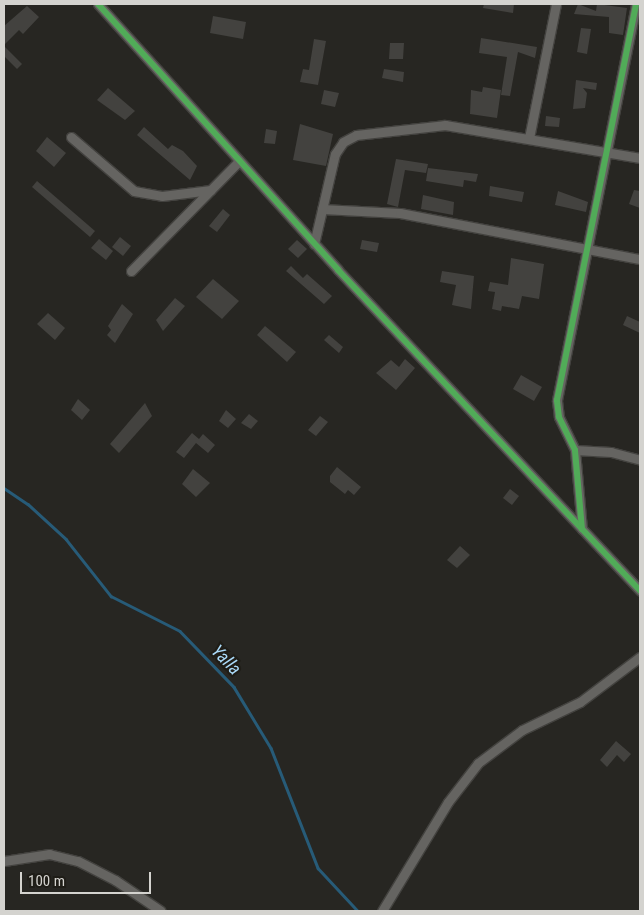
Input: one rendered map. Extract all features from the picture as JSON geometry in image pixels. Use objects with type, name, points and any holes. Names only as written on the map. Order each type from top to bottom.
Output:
[{"type":"street","points":[[529,138],[556,4]]},
{"type":"street","points":[[582,529],[575,450],[559,417],[557,400],[584,249],[636,4]]},
{"type":"street","points":[[102,6],[314,244],[640,592]]},
{"type":"street","points":[[314,244],[335,154],[343,142],[356,135],[445,125],[640,158]]},
{"type":"street","points":[[72,137],[134,191],[162,196],[211,190]]},
{"type":"street","points":[[131,271],[239,162]]},
{"type":"street","points":[[322,208],[400,213],[640,259]]},
{"type":"street","points":[[575,450],[611,452],[640,460]]},
{"type":"street","points":[[382,911],[443,809],[478,763],[522,730],[580,702],[640,657]]},
{"type":"street","points":[[4,861],[49,854],[78,860],[116,880],[161,911]]},
{"type":"building","points":[[484,4],[514,4],[513,13],[483,8]]},
{"type":"building","points":[[578,4],[596,11],[597,4],[627,8],[623,35],[609,33],[609,17],[574,14]]},
{"type":"building","points":[[27,6],[39,17],[23,34],[19,30],[4,45],[4,26]]},
{"type":"building","points":[[213,16],[246,22],[243,39],[210,33]]},
{"type":"building","points":[[581,28],[591,29],[587,54],[577,52]]},
{"type":"building","points":[[481,38],[537,47],[535,58],[518,52],[510,96],[501,95],[507,57],[479,53]]},
{"type":"building","points":[[314,39],[326,41],[318,85],[300,82],[303,69],[309,70]]},
{"type":"building","points":[[390,43],[404,43],[403,59],[389,59]]},
{"type":"building","points":[[4,46],[22,64],[17,69],[4,56]]},
{"type":"building","points":[[384,69],[404,72],[403,82],[382,78]]},
{"type":"building","points":[[576,80],[597,83],[596,90],[583,88],[587,93],[585,108],[573,109]]},
{"type":"building","points":[[483,87],[501,90],[497,118],[470,114],[471,90],[482,92]]},
{"type":"building","points":[[108,88],[135,111],[125,120],[97,100]]},
{"type":"building","points":[[324,90],[339,93],[335,107],[321,104]]},
{"type":"building","points":[[546,116],[560,118],[559,127],[545,126]]},
{"type":"building","points":[[300,124],[333,134],[326,166],[293,160]]},
{"type":"building","points":[[144,127],[168,149],[172,145],[183,151],[197,166],[190,180],[137,135]]},
{"type":"building","points":[[266,129],[277,131],[275,144],[264,143]]},
{"type":"building","points":[[47,137],[66,153],[54,167],[36,151]]},
{"type":"building","points":[[396,159],[428,164],[426,173],[405,170],[398,207],[387,204]]},
{"type":"building","points":[[428,168],[478,174],[476,182],[464,180],[463,187],[426,181]]},
{"type":"building","points":[[37,181],[95,231],[90,237],[32,187]]},
{"type":"building","points":[[490,186],[524,192],[522,202],[489,196]]},
{"type":"building","points":[[634,190],[640,191],[640,208],[629,204]]},
{"type":"building","points":[[558,191],[588,202],[586,212],[555,205]]},
{"type":"building","points":[[423,195],[454,202],[453,215],[421,209]]},
{"type":"building","points":[[223,209],[230,215],[217,232],[209,226]]},
{"type":"building","points":[[120,237],[131,246],[123,256],[112,247]]},
{"type":"building","points":[[99,239],[113,251],[106,260],[91,248]]},
{"type":"building","points":[[297,240],[307,249],[298,258],[288,249]]},
{"type":"building","points":[[362,240],[379,243],[377,252],[360,249]]},
{"type":"building","points":[[511,258],[544,264],[539,299],[522,296],[519,309],[502,306],[501,311],[492,309],[495,292],[488,291],[490,282],[508,285]]},
{"type":"building","points":[[291,266],[303,278],[307,274],[332,296],[324,304],[286,271]]},
{"type":"building","points":[[442,271],[474,276],[471,309],[452,305],[456,285],[440,282]]},
{"type":"building","points":[[213,279],[239,301],[222,319],[196,297]]},
{"type":"building","points":[[175,298],[185,306],[163,331],[156,320]]},
{"type":"building","points":[[122,304],[133,314],[115,343],[107,335],[111,330],[108,326]]},
{"type":"building","points":[[48,313],[65,328],[55,340],[37,324]]},
{"type":"building","points":[[627,316],[640,322],[640,333],[623,325]]},
{"type":"building","points":[[265,326],[296,352],[287,362],[257,335]]},
{"type":"building","points":[[329,335],[343,347],[339,353],[324,340]]},
{"type":"building","points":[[405,359],[415,368],[396,390],[376,373],[391,360],[399,367]]},
{"type":"building","points":[[521,375],[542,387],[534,401],[513,389]]},
{"type":"building","points":[[78,399],[90,410],[82,420],[71,410]]},
{"type":"building","points":[[145,403],[152,416],[119,453],[110,444]]},
{"type":"building","points":[[226,410],[236,419],[228,428],[219,421]]},
{"type":"building","points":[[249,414],[258,421],[251,429],[241,423]]},
{"type":"building","points":[[320,416],[328,422],[316,436],[308,430]]},
{"type":"building","points":[[192,433],[199,439],[203,434],[215,445],[208,453],[196,443],[184,458],[176,452]]},
{"type":"building","points":[[337,467],[361,487],[354,495],[348,490],[345,494],[330,482],[330,476]]},
{"type":"building","points":[[193,469],[210,483],[196,497],[182,484]]},
{"type":"building","points":[[510,489],[519,496],[512,505],[503,498]]},
{"type":"building","points":[[460,546],[470,555],[457,568],[447,560]]},
{"type":"building","points":[[616,741],[631,754],[624,762],[617,755],[607,767],[600,760]]},
{"type":"waterway","name":"Yalla","points":[[4,488],[28,504],[66,539],[111,596],[180,631],[234,687],[271,748],[318,868],[358,911]]},
{"type":"cycle path","points":[[98,4],[338,270],[640,591]]},
{"type":"cycle path","points":[[582,529],[575,450],[559,417],[557,400],[636,4]]}]
